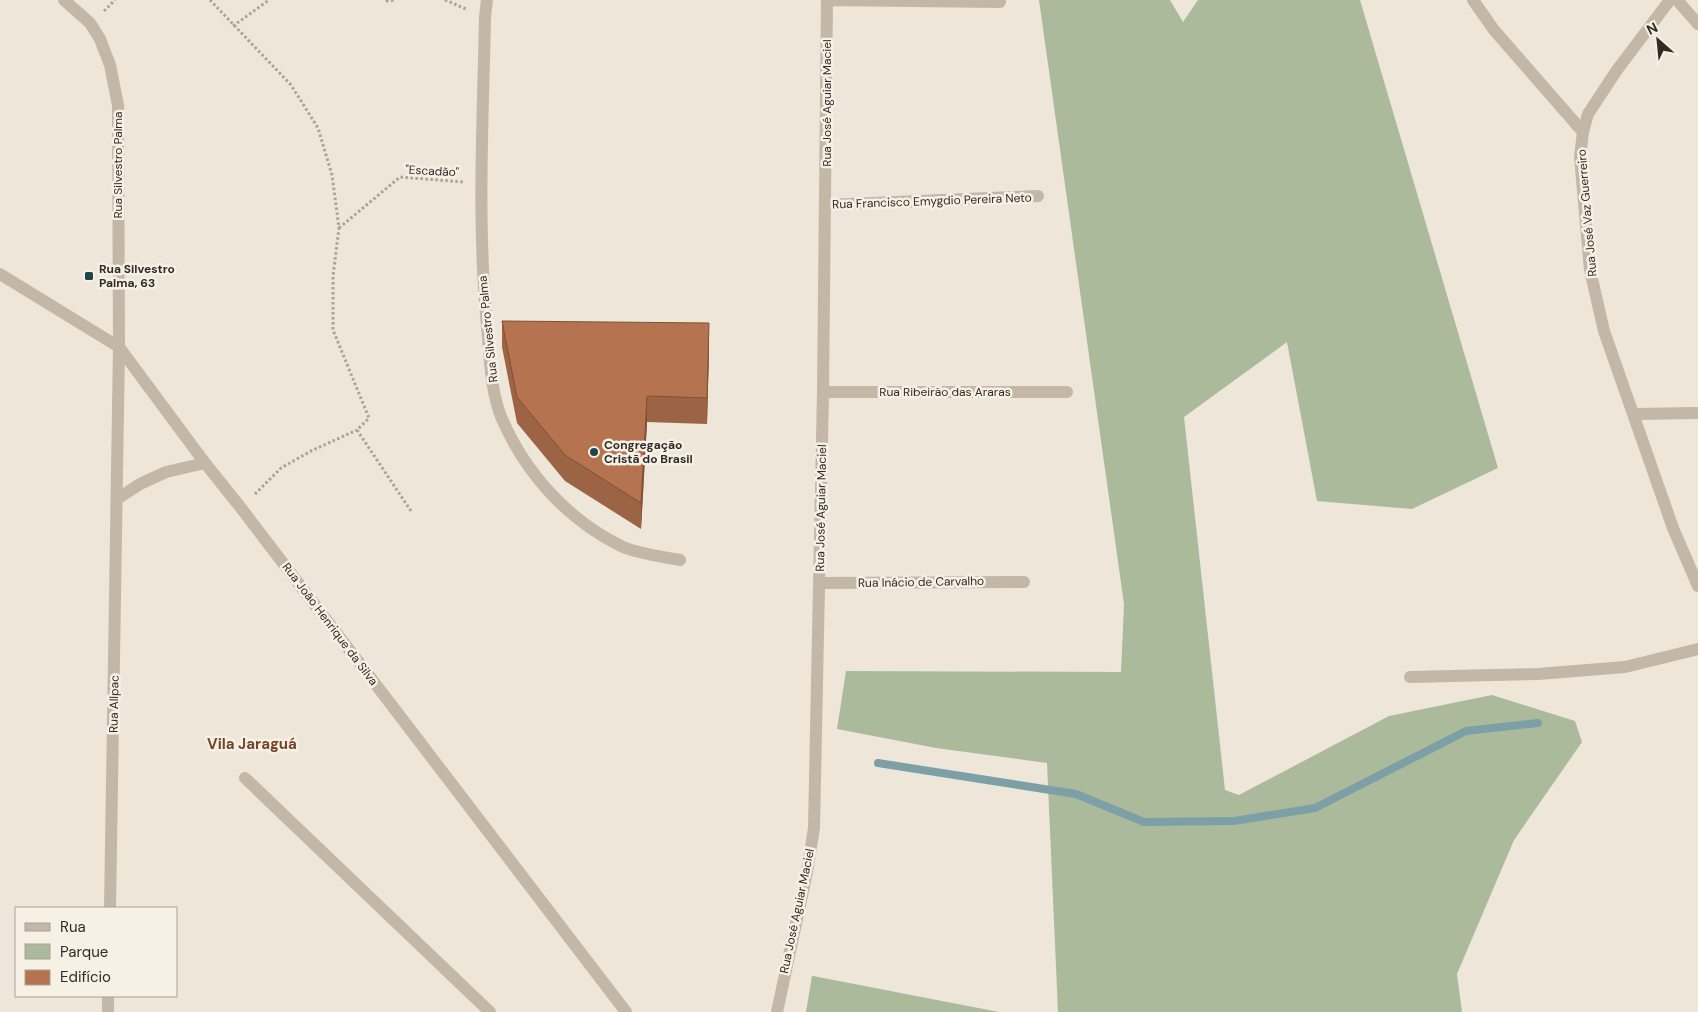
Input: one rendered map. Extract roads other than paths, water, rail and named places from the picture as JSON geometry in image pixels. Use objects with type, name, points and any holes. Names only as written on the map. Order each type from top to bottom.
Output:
[{"type":"street","name":"Rua Silvestro Palma","points":[[64,0],[90,23],[100,39],[110,64],[118,105],[119,348]]},
{"type":"street","name":"Rua Silvestro Palma","points":[[487,0],[485,16],[482,183],[482,279],[492,380],[502,418],[525,463],[552,495],[584,525],[623,548],[680,560]]},
{"type":"street","points":[[827,0],[1000,2]]},
{"type":"street","name":"Rua José Aguiar Maciel","points":[[777,1012],[807,872],[814,828],[826,205],[827,0]]},
{"type":"street","points":[[1473,0],[1494,30],[1583,132]]},
{"type":"street","name":"Rua José Vaz Guerreiro","points":[[1670,0],[1617,70],[1588,114],[1583,132],[1580,157],[1590,270],[1604,331],[1673,528],[1698,586]]},
{"type":"street","points":[[1677,0],[1698,24]]},
{"type":"street","name":"Rua Francisco Emygdio Pereira Neto","points":[[826,205],[1038,196]]},
{"type":"street","name":"Rua João Henrique da Silva","points":[[0,274],[119,348],[626,1012]]},
{"type":"street","name":"Rua Allpac","points":[[110,907],[119,348]]},
{"type":"street","name":"Rua Ribeirão das Araras","points":[[823,392],[1067,392]]},
{"type":"street","points":[[1634,414],[1698,413]]},
{"type":"street","points":[[117,499],[140,484],[166,472],[205,463]]},
{"type":"street","name":"Rua Inácio de Carvalho","points":[[819,583],[1024,582]]},
{"type":"street","points":[[1410,677],[1538,674],[1625,667],[1698,648]]},
{"type":"street","points":[[245,778],[490,1012]]},
{"type":"street","points":[[108,997],[108,1012]]},
{"type":"waterway","points":[[878,763],[1076,794],[1144,822],[1234,821],[1315,808],[1466,731],[1538,723]]},
{"type":"place","name":"Rua Silvestro Palma, 63","points":[[89,276]]},
{"type":"place","name":"Congregação Cristã do Brasil","points":[[594,452]]},
{"type":"district","name":"Vila Jaraguá","points":[[252,744]]}]
